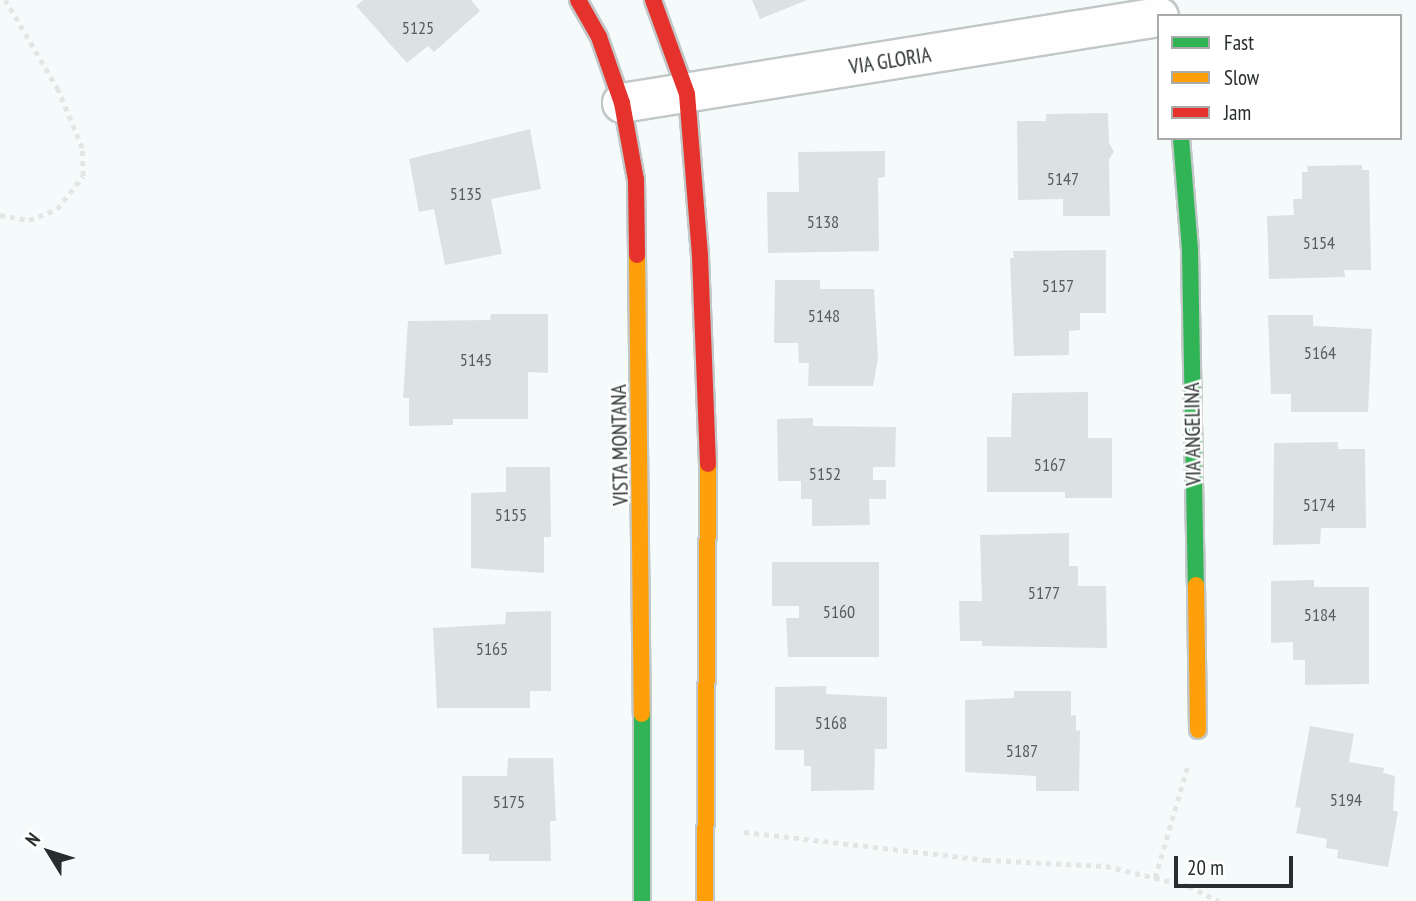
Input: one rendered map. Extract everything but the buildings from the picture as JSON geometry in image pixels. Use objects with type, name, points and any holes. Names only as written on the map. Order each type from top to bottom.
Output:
[{"type":"street","name":"VISTA MONTANA","points":[[578,0],[599,37],[622,103],[636,180],[642,901]]},
{"type":"street","points":[[653,0],[687,94],[700,256],[708,476],[705,901]]},
{"type":"street","name":"VIA GLORIA","points":[[622,103],[1157,18]]},
{"type":"street","name":"VIA ANGELINA","points":[[1181,140],[1190,251],[1198,730]]},
{"type":"path","points":[[0,215],[29,220],[57,209],[83,176],[82,148],[58,90],[5,0]]},
{"type":"path","points":[[1155,878],[1198,730]]},
{"type":"path","points":[[704,827],[986,860],[1106,866],[1189,886],[1216,900]]},
{"type":"traffic: fast","points":[[1181,140],[1190,251],[1196,585]]},
{"type":"traffic: fast","points":[[642,714],[642,901]]},
{"type":"traffic: slow","points":[[637,255],[642,714]]},
{"type":"traffic: slow","points":[[705,901],[708,464]]},
{"type":"traffic: slow","points":[[1196,585],[1198,730]]},
{"type":"traffic: jam","points":[[578,0],[599,37],[622,103],[636,180],[637,255]]},
{"type":"traffic: jam","points":[[653,0],[687,94],[700,256],[708,464]]}]
